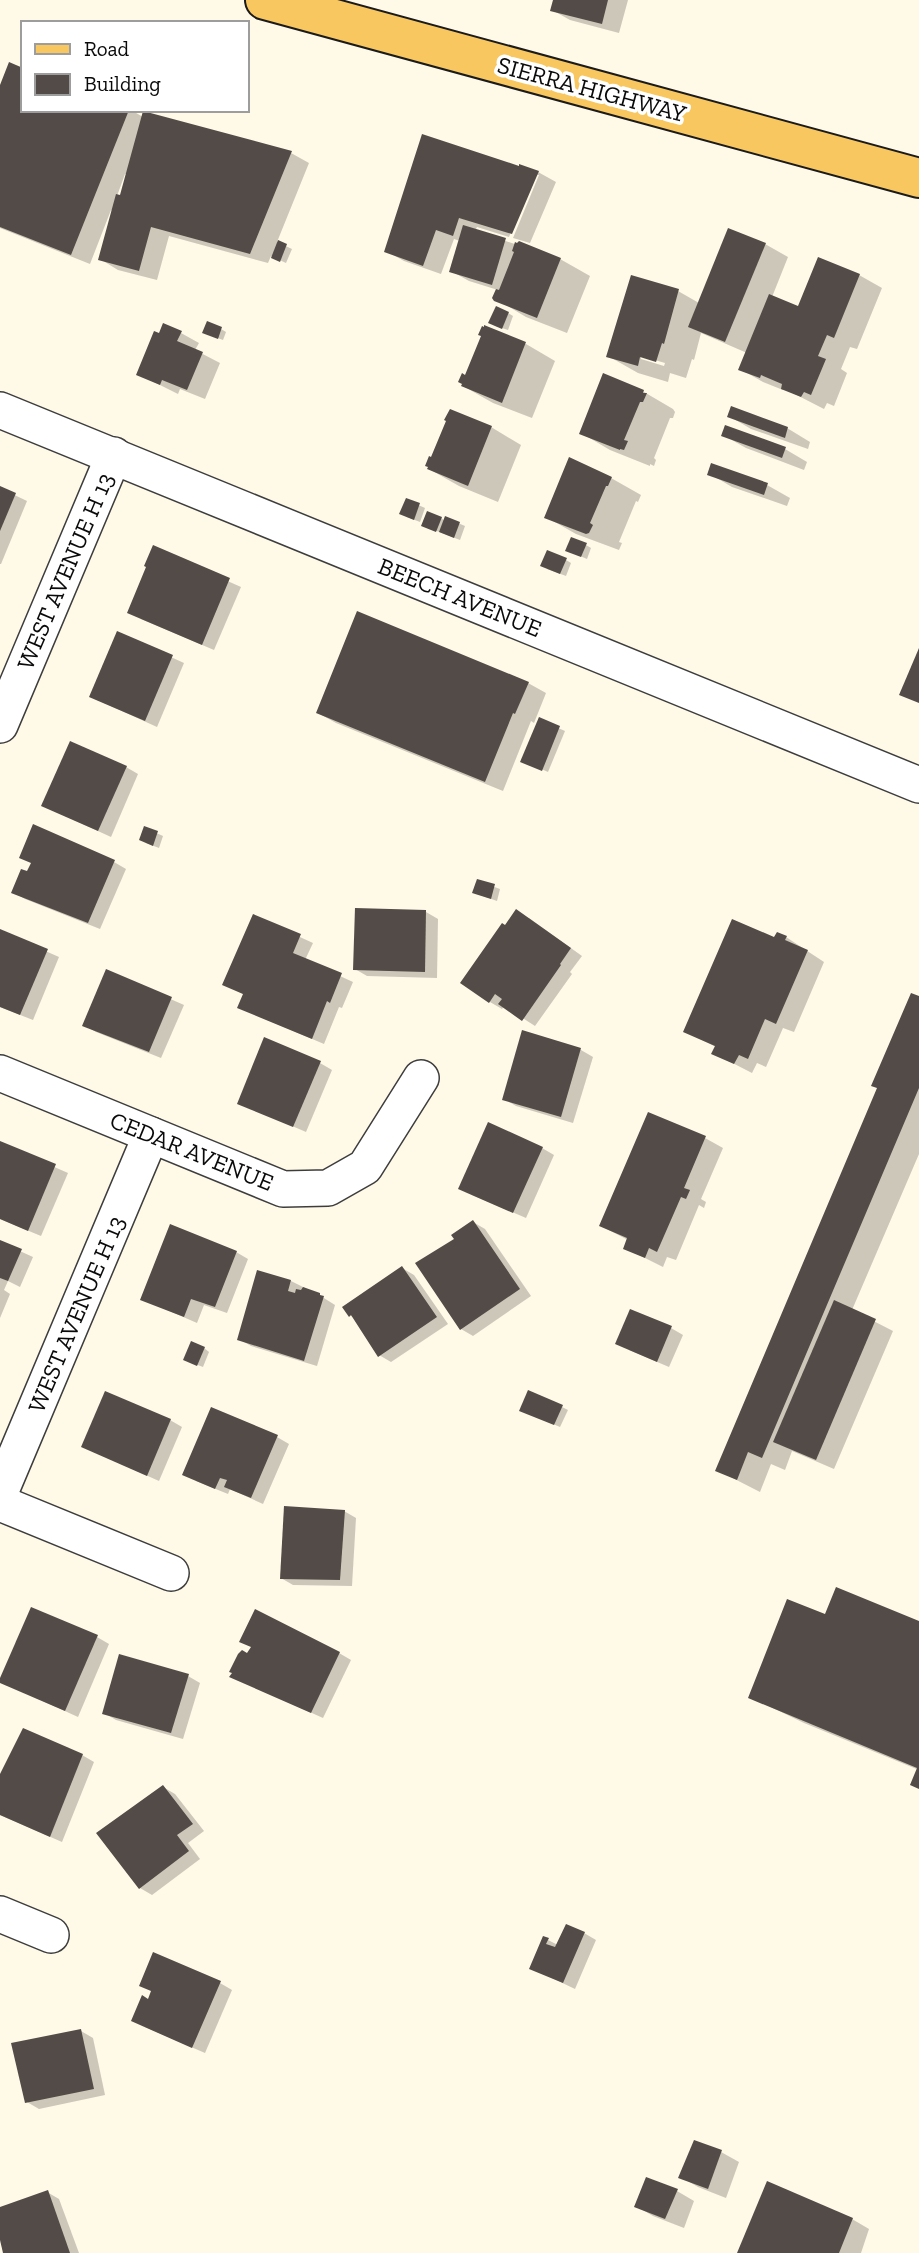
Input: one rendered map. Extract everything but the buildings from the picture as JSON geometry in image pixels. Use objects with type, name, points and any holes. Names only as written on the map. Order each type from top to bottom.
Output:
[{"type":"main road","name":"SIERRA HIGHWAY","points":[[265,0],[919,178]]},
{"type":"street","name":"BEECH AVENUE","points":[[0,410],[919,785]]},
{"type":"street","name":"WEST AVENUE H 13","points":[[0,725],[114,455]]},
{"type":"street","name":"CEDAR AVENUE","points":[[0,1073],[283,1189],[328,1188],[365,1167],[421,1078]]},
{"type":"street","name":"WEST AVENUE H 13","points":[[0,1493],[151,1135]]},
{"type":"street","points":[[0,1503],[171,1573]]},
{"type":"street","points":[[0,1914],[51,1935]]}]
